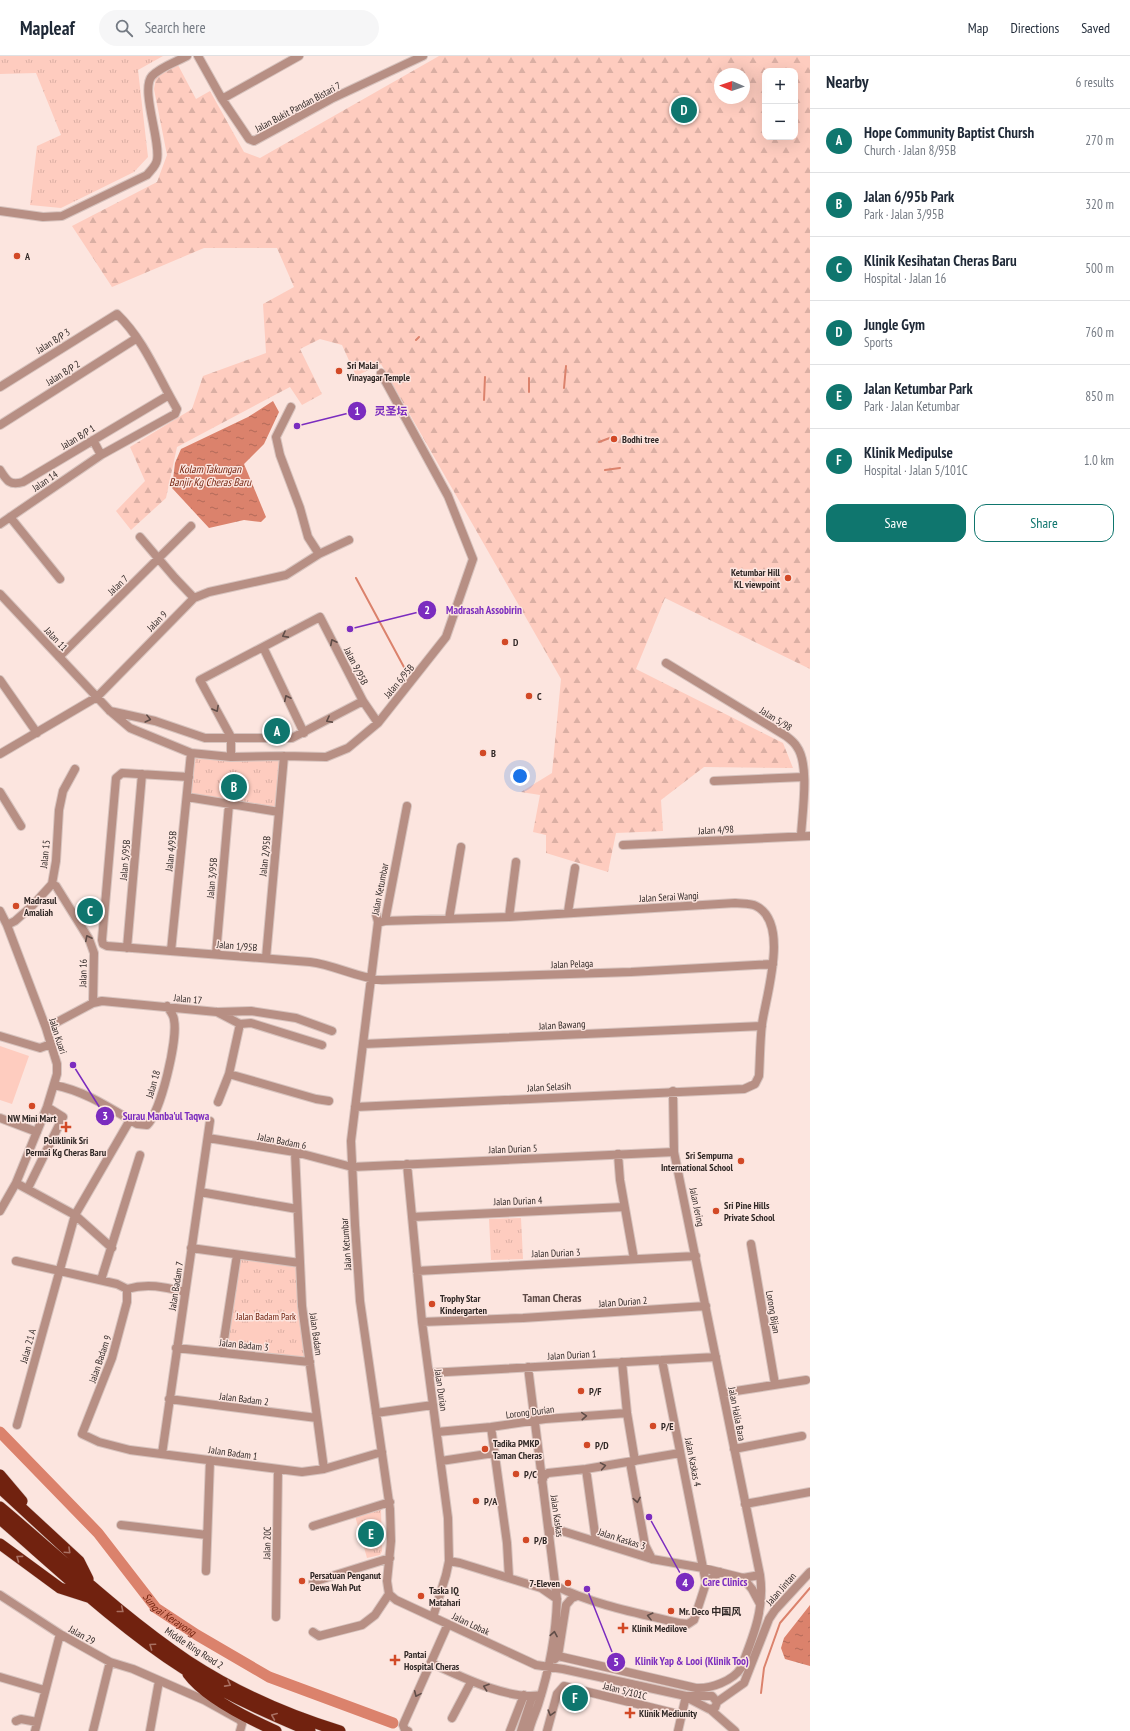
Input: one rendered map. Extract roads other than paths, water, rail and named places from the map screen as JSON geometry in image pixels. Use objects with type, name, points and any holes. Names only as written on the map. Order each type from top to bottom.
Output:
[{"type":"highway","points":[[0,1475],[19,1496],[39,1524]]},
{"type":"highway","points":[[0,1488],[79,1561],[91,1585]]},
{"type":"highway","name":"Middle Ring Road 2","points":[[0,1506],[92,1598],[144,1641],[218,1689],[261,1710],[310,1731]]},
{"type":"highway","name":"Middle Ring Road 2","points":[[0,1519],[91,1585],[148,1632],[196,1665],[260,1700],[314,1723],[340,1731]]},
{"type":"highway","points":[[0,1544],[60,1588],[92,1598]]},
{"type":"highway","points":[[184,1668],[196,1685],[214,1698],[276,1731]]},
{"type":"street","points":[[0,211],[42,217],[62,216],[147,175],[155,165],[158,154],[148,93],[149,81],[155,73],[187,56]]},
{"type":"street","name":"Jalan Bukit Pandan Bistari 7","points":[[198,56],[222,99],[249,139],[256,140],[331,99],[423,56]]},
{"type":"street","points":[[222,99],[299,56]]},
{"type":"street","name":"Jalan B/P 3","points":[[0,387],[117,314],[137,338]]},
{"type":"street","points":[[137,338],[152,361],[169,395]]},
{"type":"street","name":"Jalan B/P 2","points":[[0,425],[137,338]]},
{"type":"street","name":"Jalan 6/95B","points":[[97,697],[110,711],[130,728],[191,753],[231,757],[326,757],[348,748],[378,722],[446,637],[473,559],[448,496],[381,373]]},
{"type":"street","name":"Jalan B/P 1","points":[[0,470],[8,482],[15,484],[24,482],[169,395]]},
{"type":"street","name":"Jalan 14","points":[[0,524],[101,455],[175,414],[177,409],[169,395]]},
{"type":"street","points":[[291,407],[276,437],[280,455],[300,508],[308,537],[319,554]]},
{"type":"street","points":[[93,440],[101,455]]},
{"type":"street","points":[[10,517],[60,579]]},
{"type":"street","name":"Jalan 7","points":[[59,657],[191,526]]},
{"type":"street","points":[[140,536],[194,598]]},
{"type":"street","name":"Jalan 9","points":[[0,754],[97,697],[194,598],[209,592],[286,575],[319,554],[349,540]]},
{"type":"street","name":"Jalan 11","points":[[0,594],[97,697]]},
{"type":"street","name":"Jalan 9/95B","points":[[263,647],[320,617],[364,701],[378,722]]},
{"type":"street","points":[[231,757],[231,737],[200,680],[263,647],[304,733]]},
{"type":"street","name":"Jalan 5/98","points":[[666,663],[786,736],[797,746],[801,755],[803,778],[801,836]]},
{"type":"street","points":[[0,680],[37,733]]},
{"type":"street","points":[[110,711],[155,721],[205,738],[292,738],[364,701]]},
{"type":"street","name":"Jalan 4/95B","points":[[171,951],[191,753]]},
{"type":"street","name":"Jalan 2/95B","points":[[266,958],[284,756]]},
{"type":"street","name":"Jalan 15","points":[[52,884],[56,861],[59,810],[63,791],[75,769]]},
{"type":"street","name":"Jalan 1/95B","points":[[142,774],[122,773],[116,778],[102,940],[103,944],[107,946],[127,948],[322,963],[372,979]]},
{"type":"street","points":[[142,774],[189,777]]},
{"type":"street","name":"Jalan 5/95B","points":[[127,948],[142,774]]},
{"type":"street","points":[[714,781],[803,778]]},
{"type":"street","points":[[0,792],[21,826]]},
{"type":"street","points":[[187,797],[279,812]]},
{"type":"street","name":"Jalan 3/95B","points":[[216,954],[229,804]]},
{"type":"street","name":"Jalan Ketumbar","points":[[389,1594],[387,1581],[390,1558],[390,1502],[360,1301],[351,1141],[381,922],[407,806]]},
{"type":"street","name":"Jalan 4/98","points":[[623,845],[810,836]]},
{"type":"street","points":[[449,919],[461,847]]},
{"type":"street","points":[[509,917],[516,862]]},
{"type":"street","points":[[568,912],[575,868]]},
{"type":"street","points":[[7,925],[15,922],[52,884]]},
{"type":"street","name":"Jalan 16","points":[[52,884],[56,886],[89,939],[94,953],[93,1003]]},
{"type":"street","name":"Jalan Serai Wangi","points":[[381,922],[509,917],[568,912],[735,903],[756,906],[766,916],[774,932],[775,948],[762,1026],[759,1076],[755,1084],[744,1089]]},
{"type":"street","name":"Jalan Kuari","points":[[0,911],[7,925],[46,1028],[56,1064],[54,1085],[48,1107],[16,1183],[0,1211]]},
{"type":"street","points":[[376,914],[381,922]]},
{"type":"street","name":"Jalan Pelaga","points":[[372,979],[623,972],[773,964]]},
{"type":"street","name":"Jalan 17","points":[[46,1028],[93,1003],[102,1001],[167,1006],[217,1012],[230,1010],[259,1012],[296,1018],[332,1031]]},
{"type":"street","name":"Jalan 18","points":[[130,1120],[142,1126],[147,1125],[152,1121],[164,1088],[176,1036],[174,1018],[167,1006]]},
{"type":"street","points":[[217,1012],[240,1024],[251,1023],[322,1045]]},
{"type":"street","points":[[218,1102],[229,1074],[240,1024]]},
{"type":"street","name":"Jalan Bawang","points":[[364,1044],[762,1026]]},
{"type":"street","points":[[0,1036],[40,1048],[51,1044]]},
{"type":"street","points":[[229,1074],[316,1099],[329,1101]]},
{"type":"street","points":[[54,1085],[83,1093],[130,1120],[75,1215],[58,1271]]},
{"type":"street","name":"Jalan Selasih","points":[[355,1107],[673,1091],[744,1089]]},
{"type":"street","name":"Jalan Jering","points":[[673,1091],[674,1152],[696,1256]]},
{"type":"street","points":[[28,1188],[63,1117],[48,1107]]},
{"type":"street","points":[[0,1118],[37,1132]]},
{"type":"street","name":"Jalan Badam 7","points":[[162,1454],[176,1348],[210,1121]]},
{"type":"street","name":"Jalan Badam 6","points":[[208,1138],[295,1152],[352,1167]]},
{"type":"street","name":"Jalan Badam","points":[[295,1152],[302,1306],[324,1469]]},
{"type":"street","name":"Jalan Durian 5","points":[[352,1167],[674,1152]]},
{"type":"street","points":[[618,1154],[624,1208],[634,1259]]},
{"type":"street","points":[[101,1280],[140,1155]]},
{"type":"street","name":"Jalan Durian","points":[[407,1164],[422,1322],[448,1518],[449,1561],[444,1585],[433,1617]]},
{"type":"street","points":[[16,1183],[28,1188],[75,1215],[112,1248]]},
{"type":"street","points":[[200,1192],[297,1209]]},
{"type":"street","name":"Jalan Durian 4","points":[[412,1217],[624,1208]]},
{"type":"street","name":"Lorong Bijan","points":[[751,1244],[775,1384]]},
{"type":"street","points":[[191,1248],[300,1263]]},
{"type":"street","points":[[222,1353],[237,1254]]},
{"type":"street","name":"Jalan Durian 3","points":[[417,1271],[696,1256]]},
{"type":"street","name":"Jalan Halia Bara","points":[[558,1656],[696,1688],[709,1687],[738,1673],[756,1630],[761,1606],[760,1575],[696,1256]]},
{"type":"street","points":[[16,1261],[131,1288],[139,1285],[164,1287],[185,1292]]},
{"type":"street","name":"Jalan 21 A","points":[[17,1425],[58,1271]]},
{"type":"street","name":"Jalan Badam 9","points":[[82,1434],[112,1358],[131,1288]]},
{"type":"street","name":"Jalan Durian 2","points":[[422,1322],[523,1318],[706,1306]]},
{"type":"street","name":"Jalan Badam 3","points":[[176,1348],[310,1362]]},
{"type":"street","name":"Jalan Durian 1","points":[[429,1373],[716,1357]]},
{"type":"street","name":"Jalan Kaskas 4","points":[[662,1360],[703,1568]]},
{"type":"street","points":[[622,1362],[626,1413],[645,1545],[652,1559]]},
{"type":"street","name":"Jalan Kaskas","points":[[528,1367],[557,1599],[556,1624],[548,1667],[537,1708],[533,1730]]},
{"type":"street","points":[[723,1393],[806,1380]]},
{"type":"street","name":"Jalan Badam 2","points":[[169,1399],[317,1418]]},
{"type":"street","points":[[376,1413],[433,1405]]},
{"type":"street","name":"Lorong Durian","points":[[437,1432],[491,1427],[545,1419],[626,1413]]},
{"type":"street","points":[[491,1427],[507,1543],[509,1578]]},
{"type":"street","name":"Jalan Badam 1","points":[[82,1434],[99,1442],[130,1450],[302,1472],[324,1469],[382,1452]]},
{"type":"street","points":[[734,1449],[802,1436]]},
{"type":"street","points":[[542,1482],[544,1476],[548,1473],[633,1462],[680,1452]]},
{"type":"street","points":[[441,1460],[494,1453]]},
{"type":"street","points":[[206,1571],[210,1460]]},
{"type":"street","points":[[540,1466],[548,1473]]},
{"type":"street","name":"Jalan 20C","points":[[276,1617],[278,1469]]},
{"type":"street","points":[[586,1469],[596,1541]]},
{"type":"street","points":[[745,1504],[810,1492]]},
{"type":"street","points":[[313,1526],[390,1502]]},
{"type":"street","points":[[120,1525],[208,1535]]},
{"type":"street","name":"Jalan Kaskas 3","points":[[549,1531],[562,1531],[652,1559],[703,1568],[743,1578],[760,1575]]},
{"type":"street","points":[[313,1582],[390,1558]]},
{"type":"street","points":[[449,1561],[542,1588],[557,1599]]},
{"type":"street","points":[[542,1588],[556,1586],[577,1596],[624,1610],[688,1624],[694,1620],[706,1584],[703,1568]]},
{"type":"street","points":[[706,1584],[720,1572]]},
{"type":"street","name":"Jalan Jintan","points":[[713,1698],[740,1686],[747,1678],[769,1619],[775,1610],[810,1572]]},
{"type":"street","points":[[743,1578],[752,1589],[761,1606]]},
{"type":"street","points":[[313,1632],[319,1636],[362,1625],[375,1615],[389,1594]]},
{"type":"street","name":"Jalan Lobak","points":[[389,1594],[396,1600],[530,1663],[548,1667]]},
{"type":"street","name":"Jalan 29","points":[[0,1595],[60,1634],[110,1662],[204,1700],[240,1720],[242,1724],[240,1731]]},
{"type":"street","points":[[558,1656],[566,1605],[572,1598],[577,1596]]},
{"type":"street","points":[[405,1728],[430,1663],[448,1624]]},
{"type":"street","points":[[35,1731],[44,1690],[60,1634]]},
{"type":"street","name":"Jalan Kaskas","points":[[548,1667],[558,1656]]},
{"type":"street","points":[[93,1731],[110,1662]]},
{"type":"street","points":[[430,1663],[471,1682],[498,1691],[528,1696],[541,1695]]},
{"type":"street","points":[[548,1667],[686,1696],[713,1698]]},
{"type":"street","points":[[0,1677],[44,1690]]},
{"type":"street","points":[[150,1731],[159,1681]]},
{"type":"street","points":[[452,1718],[471,1682]]},
{"type":"street","name":"Jalan 5/101C","points":[[547,1731],[557,1694],[564,1686],[682,1715]]},
{"type":"street","points":[[511,1731],[528,1696]]},
{"type":"street","points":[[521,1731],[528,1696]]},
{"type":"street","points":[[686,1696],[708,1708],[735,1731]]},
{"type":"street","points":[[678,1731],[686,1696]]},
{"type":"street","points":[[708,1708],[715,1708],[713,1698]]},
{"type":"street","points":[[708,1708],[704,1700],[713,1698]]},
{"type":"street","points":[[16,1721],[21,1719],[37,1722]]},
{"type":"water","name":"Kolam Takungan Banjir Kg Cheras Baru","points":[[273,401],[279,412],[264,444],[244,464],[266,517],[261,522],[244,520],[209,528],[172,488],[175,463],[181,449],[248,417]]},
{"type":"water","points":[[810,1605],[810,1666],[785,1659],[781,1648],[784,1638]]},
{"type":"waterway","points":[[416,340],[419,337]]},
{"type":"waterway","points":[[564,388],[566,366]]},
{"type":"waterway","points":[[484,400],[485,377]]},
{"type":"waterway","points":[[529,378],[529,392]]},
{"type":"waterway","points":[[599,442],[615,436]]},
{"type":"waterway","points":[[605,470],[620,468]]},
{"type":"waterway","points":[[356,578],[405,669]]},
{"type":"waterway","name":"Sungai Kerayong","points":[[0,1432],[98,1533],[156,1608],[197,1635],[269,1677],[393,1723]]},
{"type":"waterway","points":[[761,1693],[764,1668],[780,1623],[810,1588]]},
{"type":"place","name":"Jungle Gym","points":[[684,110]]},
{"type":"place","name":"A","points":[[17,256]]},
{"type":"place","name":"Sri Malai Vinayagar Temple","points":[[339,371]]},
{"type":"place","name":"灵圣坛","points":[[297,426]]},
{"type":"place","name":"Bodhi tree","points":[[614,439]]},
{"type":"place","name":"Ketumbar Hill KL viewpoint","points":[[788,578]]},
{"type":"place","name":"Madrasah Assobirin","points":[[350,629]]},
{"type":"place","name":"D","points":[[505,642]]},
{"type":"place","name":"C","points":[[529,696]]},
{"type":"place","name":"Hope Community Baptist Chursh","points":[[277,731]]},
{"type":"place","name":"B","points":[[483,753]]},
{"type":"place","name":"Jalan 6/95b Park","points":[[234,787]]},
{"type":"place","name":"Madrasul Amaliah","points":[[16,906]]},
{"type":"place","name":"Klinik Kesihatan Cheras Baru","points":[[90,911]]},
{"type":"place","name":"Surau Manba'ul Taqwa","points":[[73,1065]]},
{"type":"place","name":"NW Mini Mart","points":[[32,1106]]},
{"type":"place","name":"Poliklinik Sri Permai Kg Cheras Baru","points":[[66,1127]]},
{"type":"place","name":"Sri Sempurna International School","points":[[741,1161]]},
{"type":"place","name":"Sri Pine Hills Private School","points":[[716,1211]]},
{"type":"place","name":"Trophy Star Kindergarten","points":[[432,1304]]},
{"type":"place","name":"P/F","points":[[581,1391]]},
{"type":"place","name":"P/E","points":[[653,1426]]},
{"type":"place","name":"P/D","points":[[587,1445]]},
{"type":"place","name":"Tadika PMKP Taman Cheras","points":[[485,1449]]},
{"type":"place","name":"P/C","points":[[516,1474]]},
{"type":"place","name":"P/A","points":[[476,1501]]},
{"type":"place","name":"Care Clinics","points":[[649,1517]]},
{"type":"place","name":"Jalan Ketumbar Park","points":[[371,1534]]},
{"type":"place","name":"P/B","points":[[526,1540]]},
{"type":"place","name":"Persatuan Penganut Dewa Wah Put","points":[[302,1581]]},
{"type":"place","name":"7-Eleven","points":[[568,1583]]},
{"type":"place","name":"Klinik Yap & Looi (Klinik Too)","points":[[587,1589]]},
{"type":"place","name":"Taska IQ Matahari","points":[[421,1596]]},
{"type":"place","name":"Mr. Deco 中国风","points":[[671,1611]]},
{"type":"place","name":"Klinik Medilove","points":[[623,1628]]},
{"type":"place","name":"Pantai Hospital Cheras","points":[[395,1660]]},
{"type":"place","name":"Klinik Medipulse","points":[[575,1698]]},
{"type":"place","name":"Klinik Mediunity","points":[[630,1713]]},
{"type":"district","name":"Taman Cheras","points":[[552,1297]]},
{"type":"park label","name":"Jalan Badam Park","points":[[266,1316]]}]
